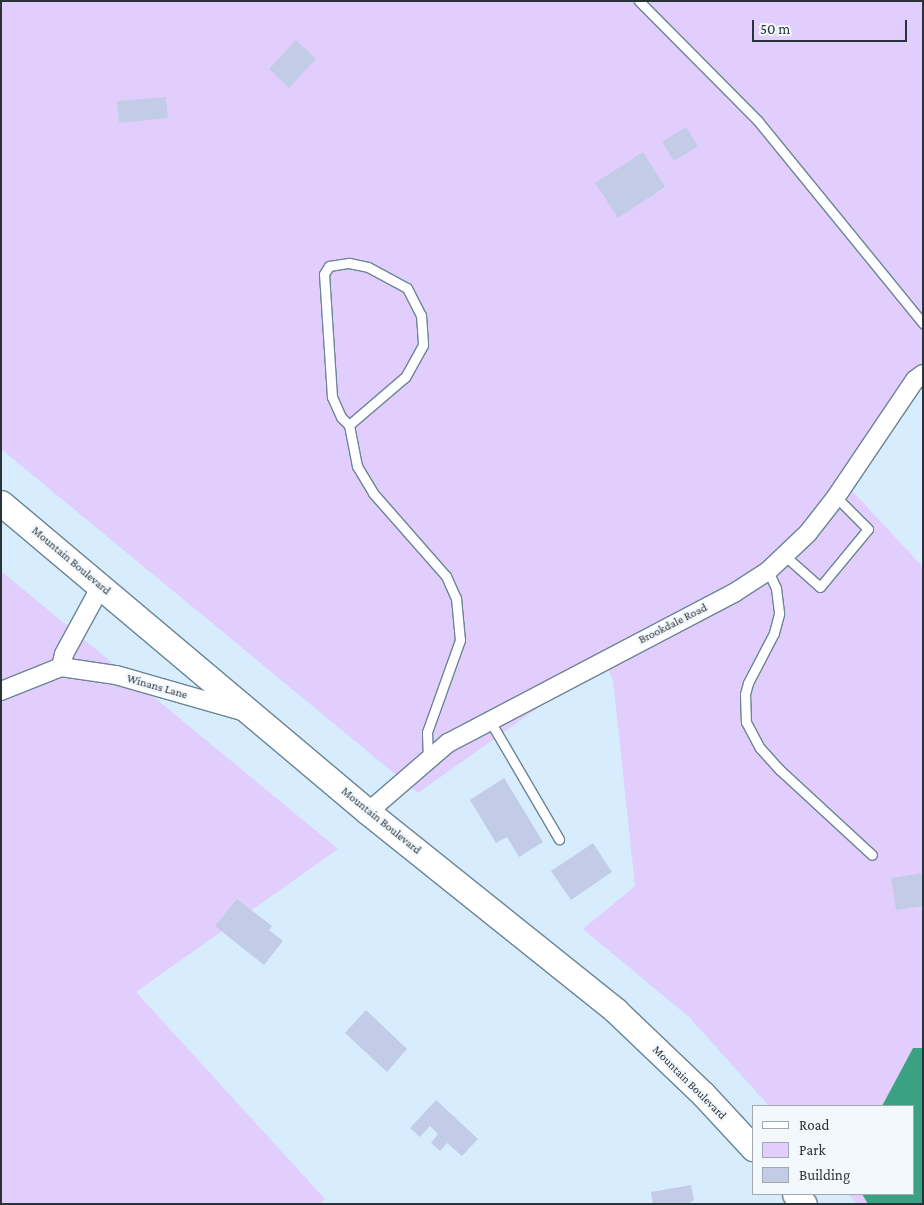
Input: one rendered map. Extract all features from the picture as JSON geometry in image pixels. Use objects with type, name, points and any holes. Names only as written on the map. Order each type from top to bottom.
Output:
[{"type":"street","name":"Brookdale Road","points":[[368,812],[428,757],[448,743],[734,593],[768,571],[836,497],[915,380],[923,374]]},
{"type":"street","name":"Mountain Boulevard","points":[[1,503],[368,812],[615,1010],[703,1094],[752,1147]]},
{"type":"street","points":[[1,691],[61,667],[64,654],[101,586]]},
{"type":"street","name":"Winans Lane","points":[[61,667],[116,676],[252,714]]},
{"type":"lane","points":[[639,1],[758,121],[923,323]]},
{"type":"lane","points":[[349,425],[405,377],[423,345],[421,315],[407,288],[368,266],[349,263],[329,266],[324,274],[332,396],[341,417],[349,425],[357,466],[369,487],[446,576],[456,598],[460,640],[427,732],[428,757]]},
{"type":"lane","points":[[784,555],[820,587],[868,529],[836,497]]},
{"type":"lane","points":[[768,571],[776,588],[779,614],[774,633],[748,683],[745,694],[746,722],[760,748],[780,770],[872,855]]},
{"type":"lane","points":[[490,720],[559,839]]},
{"type":"green space","points":[[1,1],[923,1],[923,383],[842,480],[923,567],[923,1048],[913,1048],[883,1105],[768,1105],[689,1017],[583,929],[635,886],[613,680],[604,661],[418,793],[1,449]]},
{"type":"green space","points":[[1,571],[338,849],[136,992],[325,1199],[319,1204],[1,1204]]},
{"type":"green space","points":[[849,1195],[863,1195],[868,1204],[857,1204]]},
{"type":"shaded area","points":[[913,1048],[923,1048],[923,1204],[868,1204],[863,1195],[914,1195],[914,1105],[883,1105]]},
{"type":"building","points":[[296,40],[316,59],[289,88],[269,69]]},
{"type":"building","points":[[166,97],[168,118],[119,123],[117,101]]},
{"type":"building","points":[[686,127],[698,146],[674,161],[662,142]]},
{"type":"building","points":[[643,152],[665,187],[618,218],[595,183]]},
{"type":"building","points":[[504,778],[543,842],[519,857],[507,837],[496,843],[470,800]]},
{"type":"building","points":[[593,843],[612,872],[571,900],[551,871]]},
{"type":"building","points":[[923,873],[923,906],[896,910],[891,878]]},
{"type":"building","points":[[237,899],[272,926],[269,930],[283,941],[264,965],[215,926]]},
{"type":"building","points":[[366,1010],[407,1049],[387,1072],[345,1033]]},
{"type":"building","points":[[436,1100],[478,1139],[462,1156],[447,1143],[440,1151],[431,1143],[438,1134],[430,1126],[420,1137],[410,1128]]},
{"type":"building","points":[[691,1185],[694,1200],[688,1204],[653,1204],[651,1192]]}]
